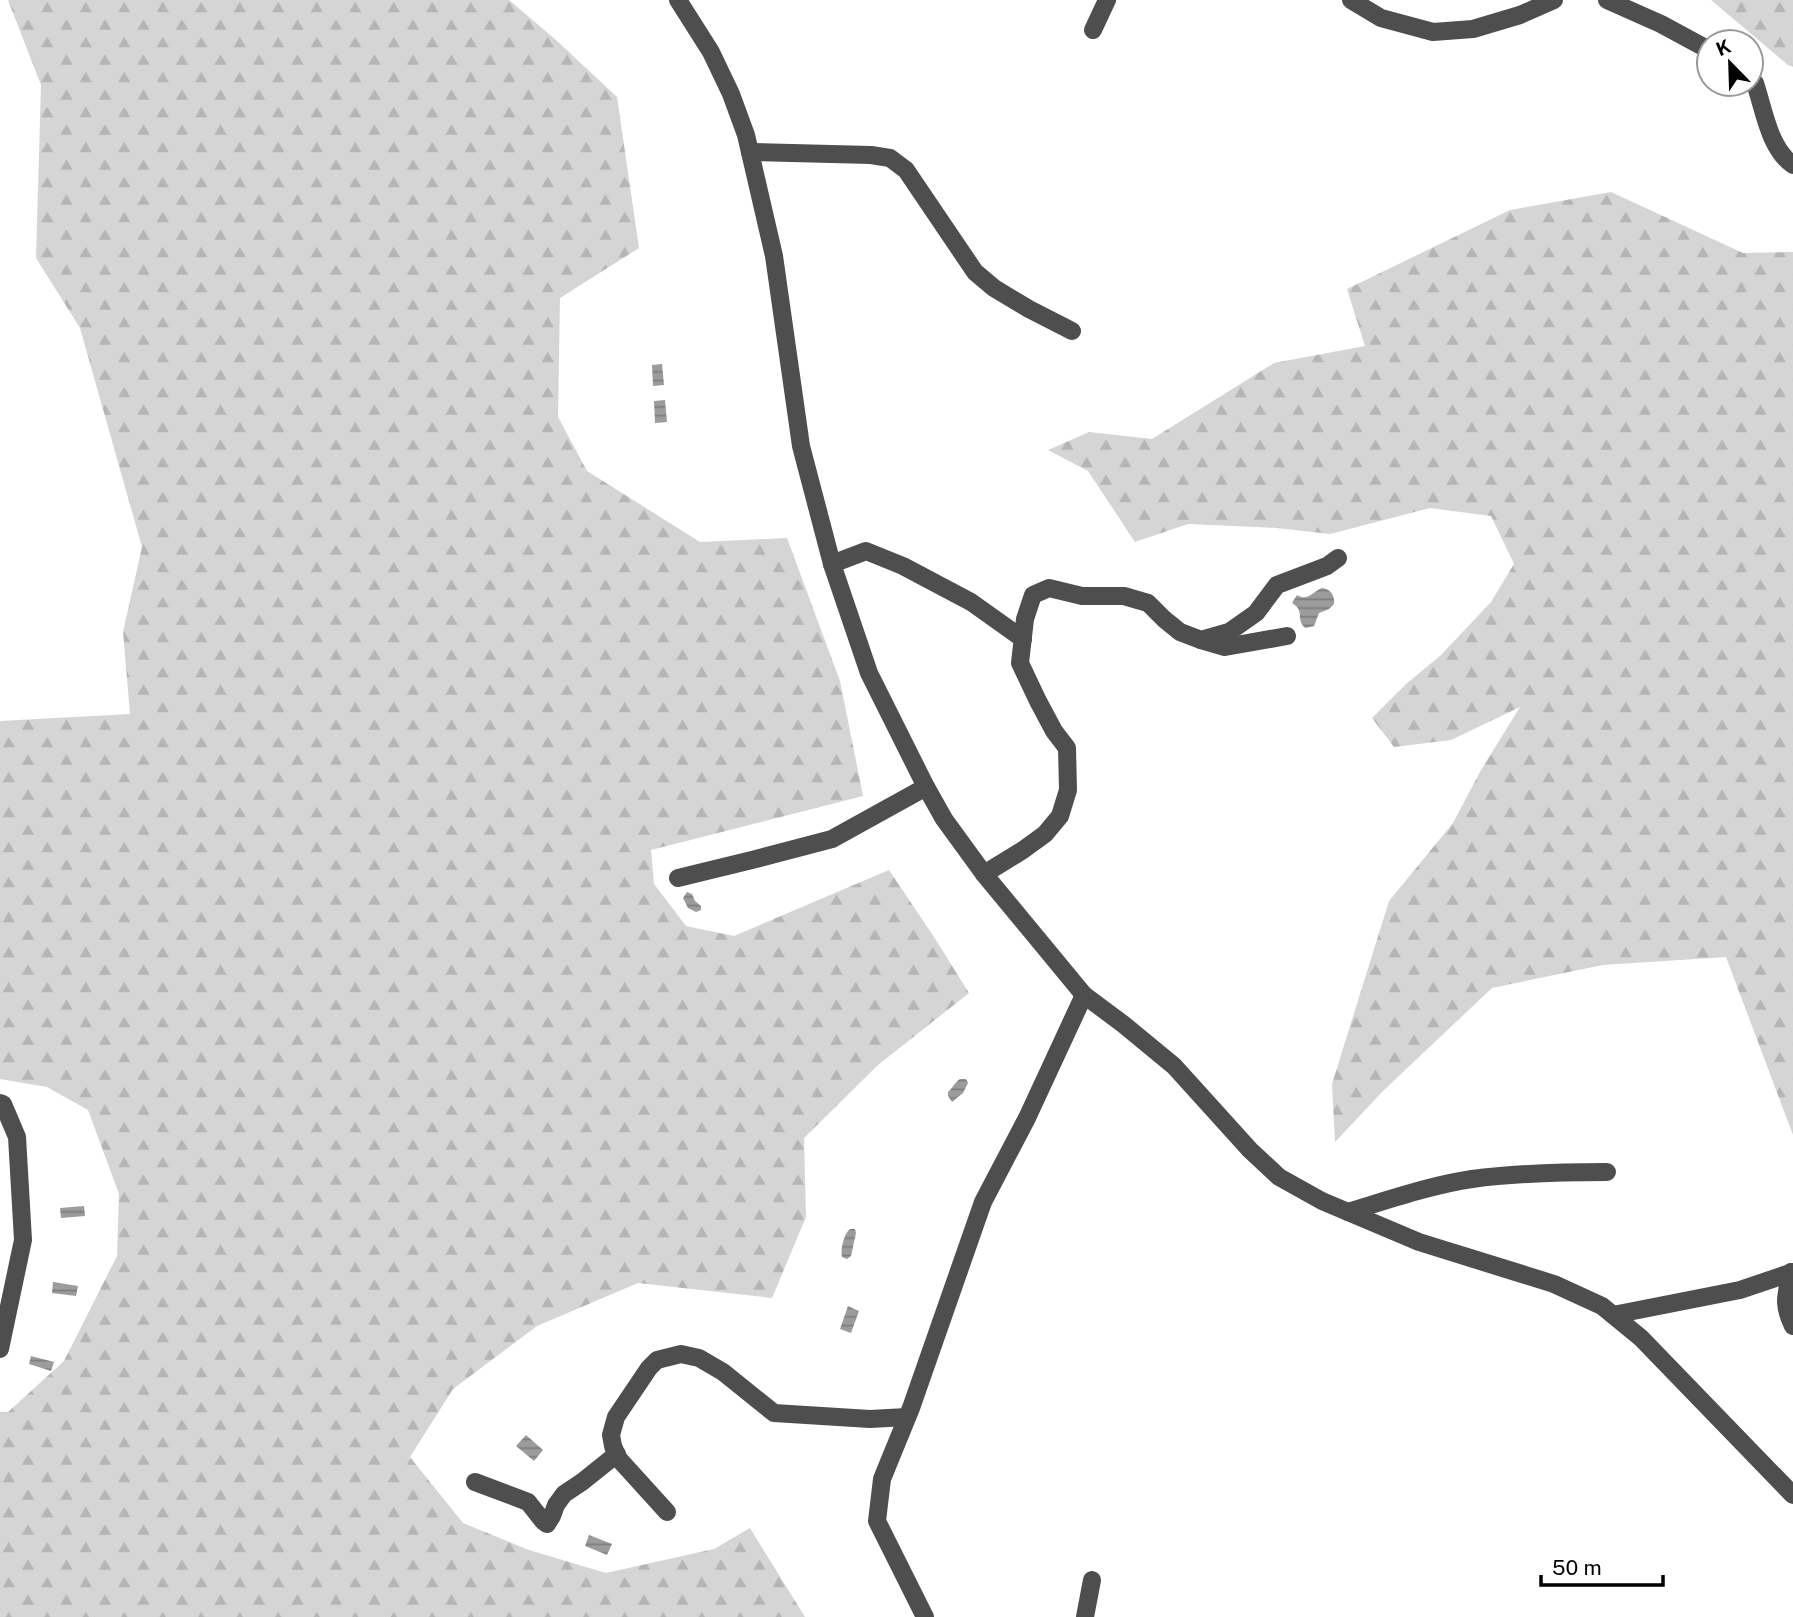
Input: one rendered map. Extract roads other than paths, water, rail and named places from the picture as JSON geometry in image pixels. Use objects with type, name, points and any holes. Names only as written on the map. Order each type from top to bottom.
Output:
[{"type":"street","points":[[678,0],[711,52],[732,93],[746,135],[774,256],[801,446],[832,564],[869,673],[944,819],[984,874],[1084,995],[1174,1066],[1250,1150],[1279,1177],[1322,1201],[1419,1242],[1554,1284],[1601,1306],[1641,1338],[1793,1495]]},
{"type":"street","points":[[1093,30],[1107,0]]},
{"type":"street","points":[[1351,0],[1381,18],[1433,32],[1473,29],[1520,15],[1554,0]]},
{"type":"street","points":[[1607,0],[1695,42]]},
{"type":"street","points":[[1760,98],[1776,145],[1793,165]]},
{"type":"street","points":[[750,152],[872,155],[890,158],[906,170],[975,272],[994,289],[1072,331]]},
{"type":"street","points":[[832,564],[866,551],[903,566],[971,602],[1023,639]]},
{"type":"street","points":[[1201,639],[1229,632],[1256,613],[1277,585],[1327,566],[1338,558]]},
{"type":"street","points":[[984,874],[1045,834],[1060,816],[1068,790],[1067,748],[1054,731],[1020,663],[1025,619],[1033,595],[1049,588],[1082,596],[1124,596],[1148,603],[1180,632],[1225,647],[1287,636]]},
{"type":"street","points":[[678,878],[832,839],[926,787]]},
{"type":"street","points":[[925,1617],[877,1521],[882,1479],[907,1418],[983,1202],[1027,1118],[1084,995]]},
{"type":"street","points":[[0,1103],[4,1104],[17,1137],[23,1240],[0,1349]]},
{"type":"street","points":[[1348,1212],[1402,1195],[1470,1179],[1549,1172],[1607,1172]]},
{"type":"street","points":[[1613,1315],[1740,1290],[1792,1272]]},
{"type":"street","points":[[1792,1272],[1785,1304],[1793,1326]]},
{"type":"street","points":[[667,1512],[617,1454],[611,1435],[616,1417],[657,1360],[681,1354],[699,1358],[723,1372],[774,1413],[870,1419],[907,1418]]},
{"type":"street","points":[[475,1482],[528,1502],[542,1521],[548,1524],[564,1494],[617,1454]]},
{"type":"street","points":[[1085,1617],[1092,1580]]}]
